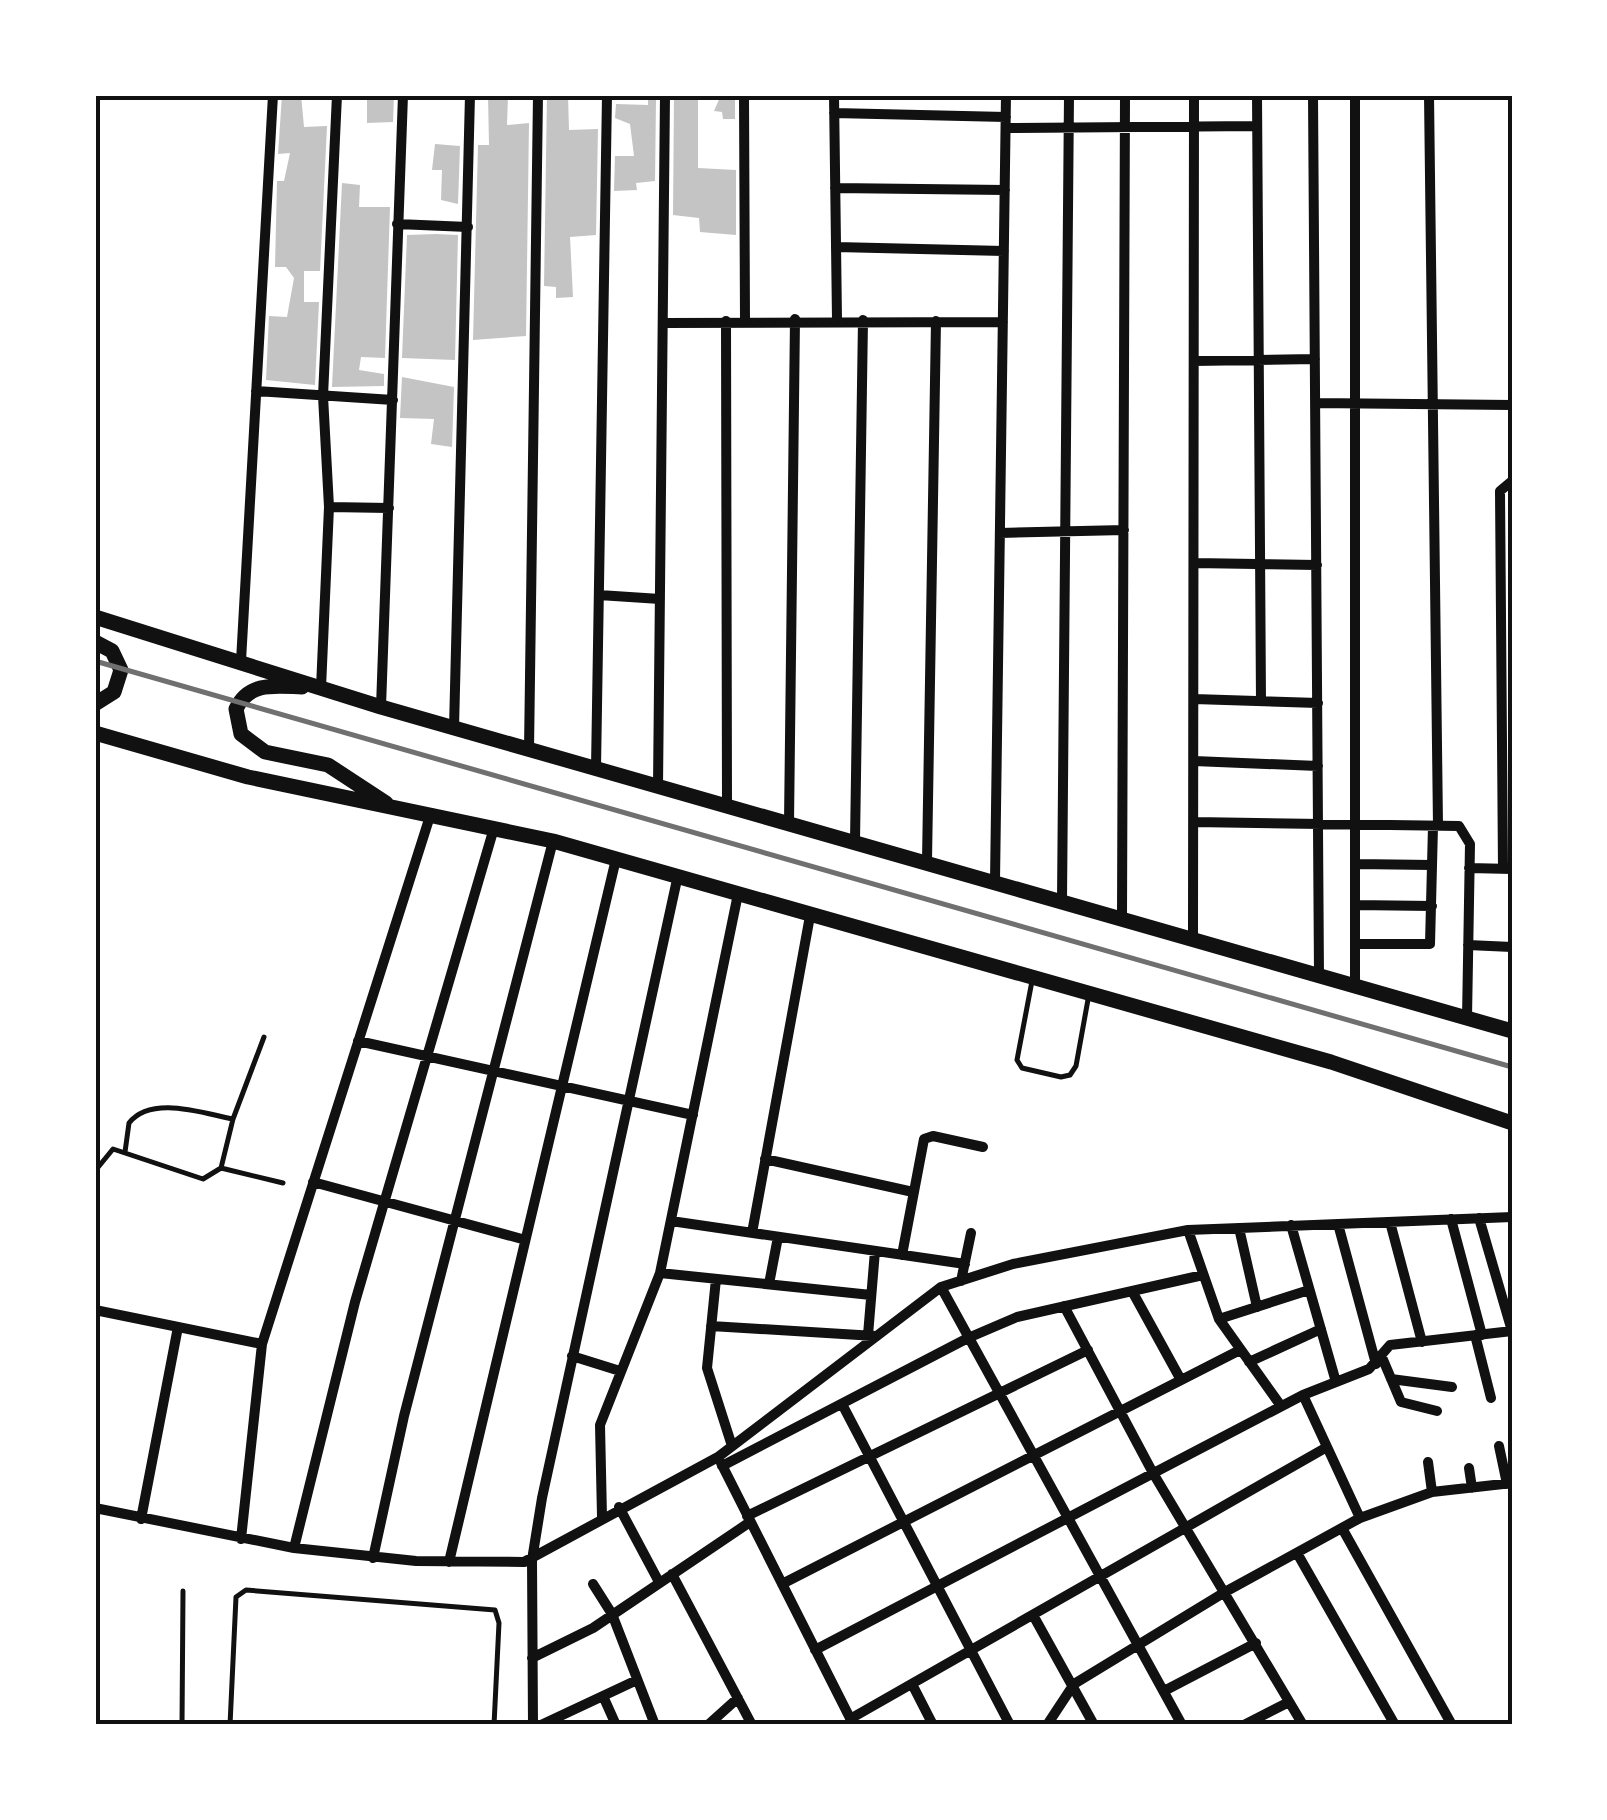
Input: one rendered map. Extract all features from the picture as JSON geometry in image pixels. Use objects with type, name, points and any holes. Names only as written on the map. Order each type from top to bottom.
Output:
[{"type":"main road","points":[[95,617],[380,707],[1512,1031]]},
{"type":"main road","points":[[95,642],[112,650],[121,670],[114,692],[95,704]]},
{"type":"main road","points":[[321,688],[265,686],[252,690],[236,709],[241,734],[265,752],[328,766],[388,804]]},
{"type":"main road","points":[[95,734],[248,776],[553,841],[1331,1062],[1512,1123]]},
{"type":"street","points":[[241,661],[273,95]]},
{"type":"street","points":[[321,688],[329,506],[322,396],[336,95]]},
{"type":"street","points":[[380,707],[403,95]]},
{"type":"street","points":[[454,728],[470,95]]},
{"type":"street","points":[[529,750],[538,95]]},
{"type":"street","points":[[596,768],[607,95]]},
{"type":"street","points":[[658,786],[665,95]]},
{"type":"street","points":[[744,95],[746,320]]},
{"type":"street","points":[[834,95],[837,319]]},
{"type":"street","points":[[995,881],[1006,95]]},
{"type":"street","points":[[1062,900],[1069,95]]},
{"type":"street","points":[[1122,918],[1125,95]]},
{"type":"street","points":[[1193,938],[1194,95]]},
{"type":"street","points":[[1257,95],[1260,701]]},
{"type":"street","points":[[1313,95],[1319,975]]},
{"type":"street","points":[[1354,985],[1355,95]]},
{"type":"street","points":[[1354,944],[1426,946],[1431,940],[1435,826],[1430,95]]},
{"type":"street","points":[[834,113],[1068,127],[1257,126]]},
{"type":"street","points":[[835,188],[1005,190]]},
{"type":"street","points":[[398,224],[468,227]]},
{"type":"street","points":[[836,247],[1004,252]]},
{"type":"street","points":[[664,323],[795,319],[1003,322]]},
{"type":"street","points":[[789,823],[795,319]]},
{"type":"street","points":[[855,841],[862,320]]},
{"type":"street","points":[[726,321],[727,805]]},
{"type":"street","points":[[927,862],[936,321]]},
{"type":"street","points":[[1194,361],[1315,359]]},
{"type":"street","points":[[256,391],[393,400]]},
{"type":"street","points":[[1315,403],[1512,405]]},
{"type":"street","points":[[1469,868],[1508,869],[1507,484]]},
{"type":"street","points":[[329,506],[389,508]]},
{"type":"street","points":[[1000,533],[1124,530]]},
{"type":"street","points":[[1194,563],[1316,566]]},
{"type":"street","points":[[599,595],[660,599]]},
{"type":"street","points":[[1194,699],[1318,703]]},
{"type":"street","points":[[1194,761],[1318,766]]},
{"type":"street","points":[[241,1539],[262,1344],[431,814]]},
{"type":"street","points":[[1194,822],[1435,826],[1465,830],[1469,868],[1467,1018]]},
{"type":"street","points":[[294,1548],[384,1202],[494,828]]},
{"type":"street","points":[[373,1558],[404,1416],[553,841]]},
{"type":"street","points":[[449,1562],[522,1239],[616,859]]},
{"type":"street","points":[[1355,864],[1432,865]]},
{"type":"street","points":[[533,1725],[532,1560],[572,1356],[678,876]]},
{"type":"street","points":[[602,1517],[600,1425],[660,1273],[738,894]]},
{"type":"street","points":[[1355,905],[1432,906]]},
{"type":"street","points":[[752,1233],[810,916]]},
{"type":"street","points":[[1468,946],[1512,947]]},
{"type":"street","points":[[358,1041],[693,1115]]},
{"type":"street","points":[[902,1255],[924,1139],[933,1136],[983,1147]]},
{"type":"street","points":[[766,1160],[913,1192]]},
{"type":"street","points":[[313,1182],[522,1239]]},
{"type":"street","points":[[815,1650],[1281,1406],[1336,1382],[1378,1359],[1390,1345],[1512,1331],[1479,1218]]},
{"type":"street","points":[[720,1462],[732,1446],[872,1336],[941,1288],[961,1281],[1102,1243],[1188,1230],[1512,1218]]},
{"type":"street","points":[[1451,1219],[1490,1398]]},
{"type":"street","points":[[671,1222],[964,1264]]},
{"type":"street","points":[[1390,1222],[1422,1342]]},
{"type":"street","points":[[1338,1224],[1378,1359],[1400,1402],[1437,1411]]},
{"type":"street","points":[[1291,1226],[1336,1382]]},
{"type":"street","points":[[1240,1228],[1257,1307]]},
{"type":"street","points":[[1188,1230],[1219,1319],[1281,1406]]},
{"type":"street","points":[[961,1281],[970,1233]]},
{"type":"street","points":[[769,1284],[778,1237]]},
{"type":"street","points":[[872,1336],[875,1251]]},
{"type":"street","points":[[660,1273],[871,1295]]},
{"type":"street","points":[[95,1508],[241,1539],[373,1558],[449,1562],[532,1560],[619,1507],[842,1404],[968,1338],[1017,1317],[1203,1276]]},
{"type":"street","points":[[716,1279],[708,1368],[732,1446]]},
{"type":"street","points":[[941,1288],[1182,1725]]},
{"type":"street","points":[[1219,1319],[1309,1290]]},
{"type":"street","points":[[1132,1291],[1181,1380]]},
{"type":"street","points":[[1064,1306],[1153,1473],[1303,1725]]},
{"type":"street","points":[[95,1310],[262,1344]]},
{"type":"street","points":[[142,1518],[178,1326]]},
{"type":"street","points":[[712,1326],[872,1336]]},
{"type":"street","points":[[1249,1362],[1321,1329]]},
{"type":"street","points":[[532,1658],[612,1614],[749,1519],[1088,1350]]},
{"type":"street","points":[[782,1584],[1240,1350]]},
{"type":"street","points":[[572,1356],[620,1371]]},
{"type":"street","points":[[1390,1379],[1452,1387]]},
{"type":"street","points":[[1303,1395],[1360,1518]]},
{"type":"street","points":[[842,1404],[1010,1725]]},
{"type":"street","points":[[1046,1725],[1074,1684],[1225,1592],[1360,1518],[1432,1492],[1510,1484],[1499,1446]]},
{"type":"street","points":[[720,1462],[852,1722],[970,1650],[1327,1447]]},
{"type":"street","points":[[1428,1462],[1432,1492]]},
{"type":"street","points":[[1469,1468],[1472,1488]]},
{"type":"street","points":[[619,1507],[659,1582]]},
{"type":"street","points":[[1342,1528],[1452,1725]]},
{"type":"street","points":[[1297,1553],[1395,1725]]},
{"type":"street","points":[[672,1574],[752,1725]]},
{"type":"street","points":[[593,1584],[612,1614],[654,1725]]},
{"type":"street","points":[[1034,1615],[1094,1725]]},
{"type":"street","points":[[1164,1691],[1256,1644]]},
{"type":"street","points":[[542,1725],[638,1680]]},
{"type":"street","points":[[912,1684],[933,1725]]},
{"type":"street","points":[[603,1696],[616,1725]]},
{"type":"street","points":[[708,1725],[738,1698]]},
{"type":"street","points":[[1244,1725],[1290,1702]]},
{"type":"lane","points":[[1033,978],[1016,1050],[1022,1068],[1061,1077],[1070,1075],[1076,1066],[1089,993]]},
{"type":"lane","points":[[95,1171],[109,1150],[204,1179],[221,1168],[233,1119],[264,1037]]},
{"type":"lane","points":[[125,1152],[129,1123],[145,1110],[178,1108],[233,1119]]},
{"type":"lane","points":[[221,1168],[283,1184]]},
{"type":"lane","points":[[182,1590],[182,1725]]},
{"type":"lane","points":[[230,1725],[236,1597],[246,1590],[494,1610],[499,1623],[494,1725]]},
{"type":"building","points":[[282,95],[301,95],[304,127],[327,126],[320,271],[304,271],[304,302],[319,302],[315,385],[266,380],[269,316],[287,317],[294,278],[286,267],[275,267],[277,181],[284,181],[290,153],[278,154]]},
{"type":"building","points":[[367,95],[394,95],[393,122],[367,123]]},
{"type":"building","points":[[488,95],[508,95],[507,125],[529,123],[526,336],[473,340],[478,145],[489,145]]},
{"type":"building","points":[[547,95],[568,95],[569,130],[598,129],[596,235],[570,237],[573,297],[556,298],[556,287],[544,286]]},
{"type":"building","points":[[674,95],[698,95],[698,168],[736,170],[736,235],[700,232],[699,218],[673,215]]},
{"type":"building","points":[[721,95],[735,95],[735,119],[723,119],[722,112],[714,111]]},
{"type":"building","points":[[648,99],[656,99],[655,181],[636,183],[637,190],[614,191],[615,156],[634,156],[630,124],[615,118],[616,104],[648,105]]},
{"type":"building","points":[[435,144],[460,146],[458,204],[441,200],[442,170],[432,170]]},
{"type":"building","points":[[342,183],[360,185],[359,207],[390,207],[385,358],[361,357],[359,370],[384,374],[384,386],[332,387]]},
{"type":"building","points":[[407,235],[458,235],[455,360],[402,358]]},
{"type":"building","points":[[402,377],[454,387],[452,447],[431,444],[434,419],[400,418]]},
{"type":"railway","points":[[95,661],[1512,1067]]}]
